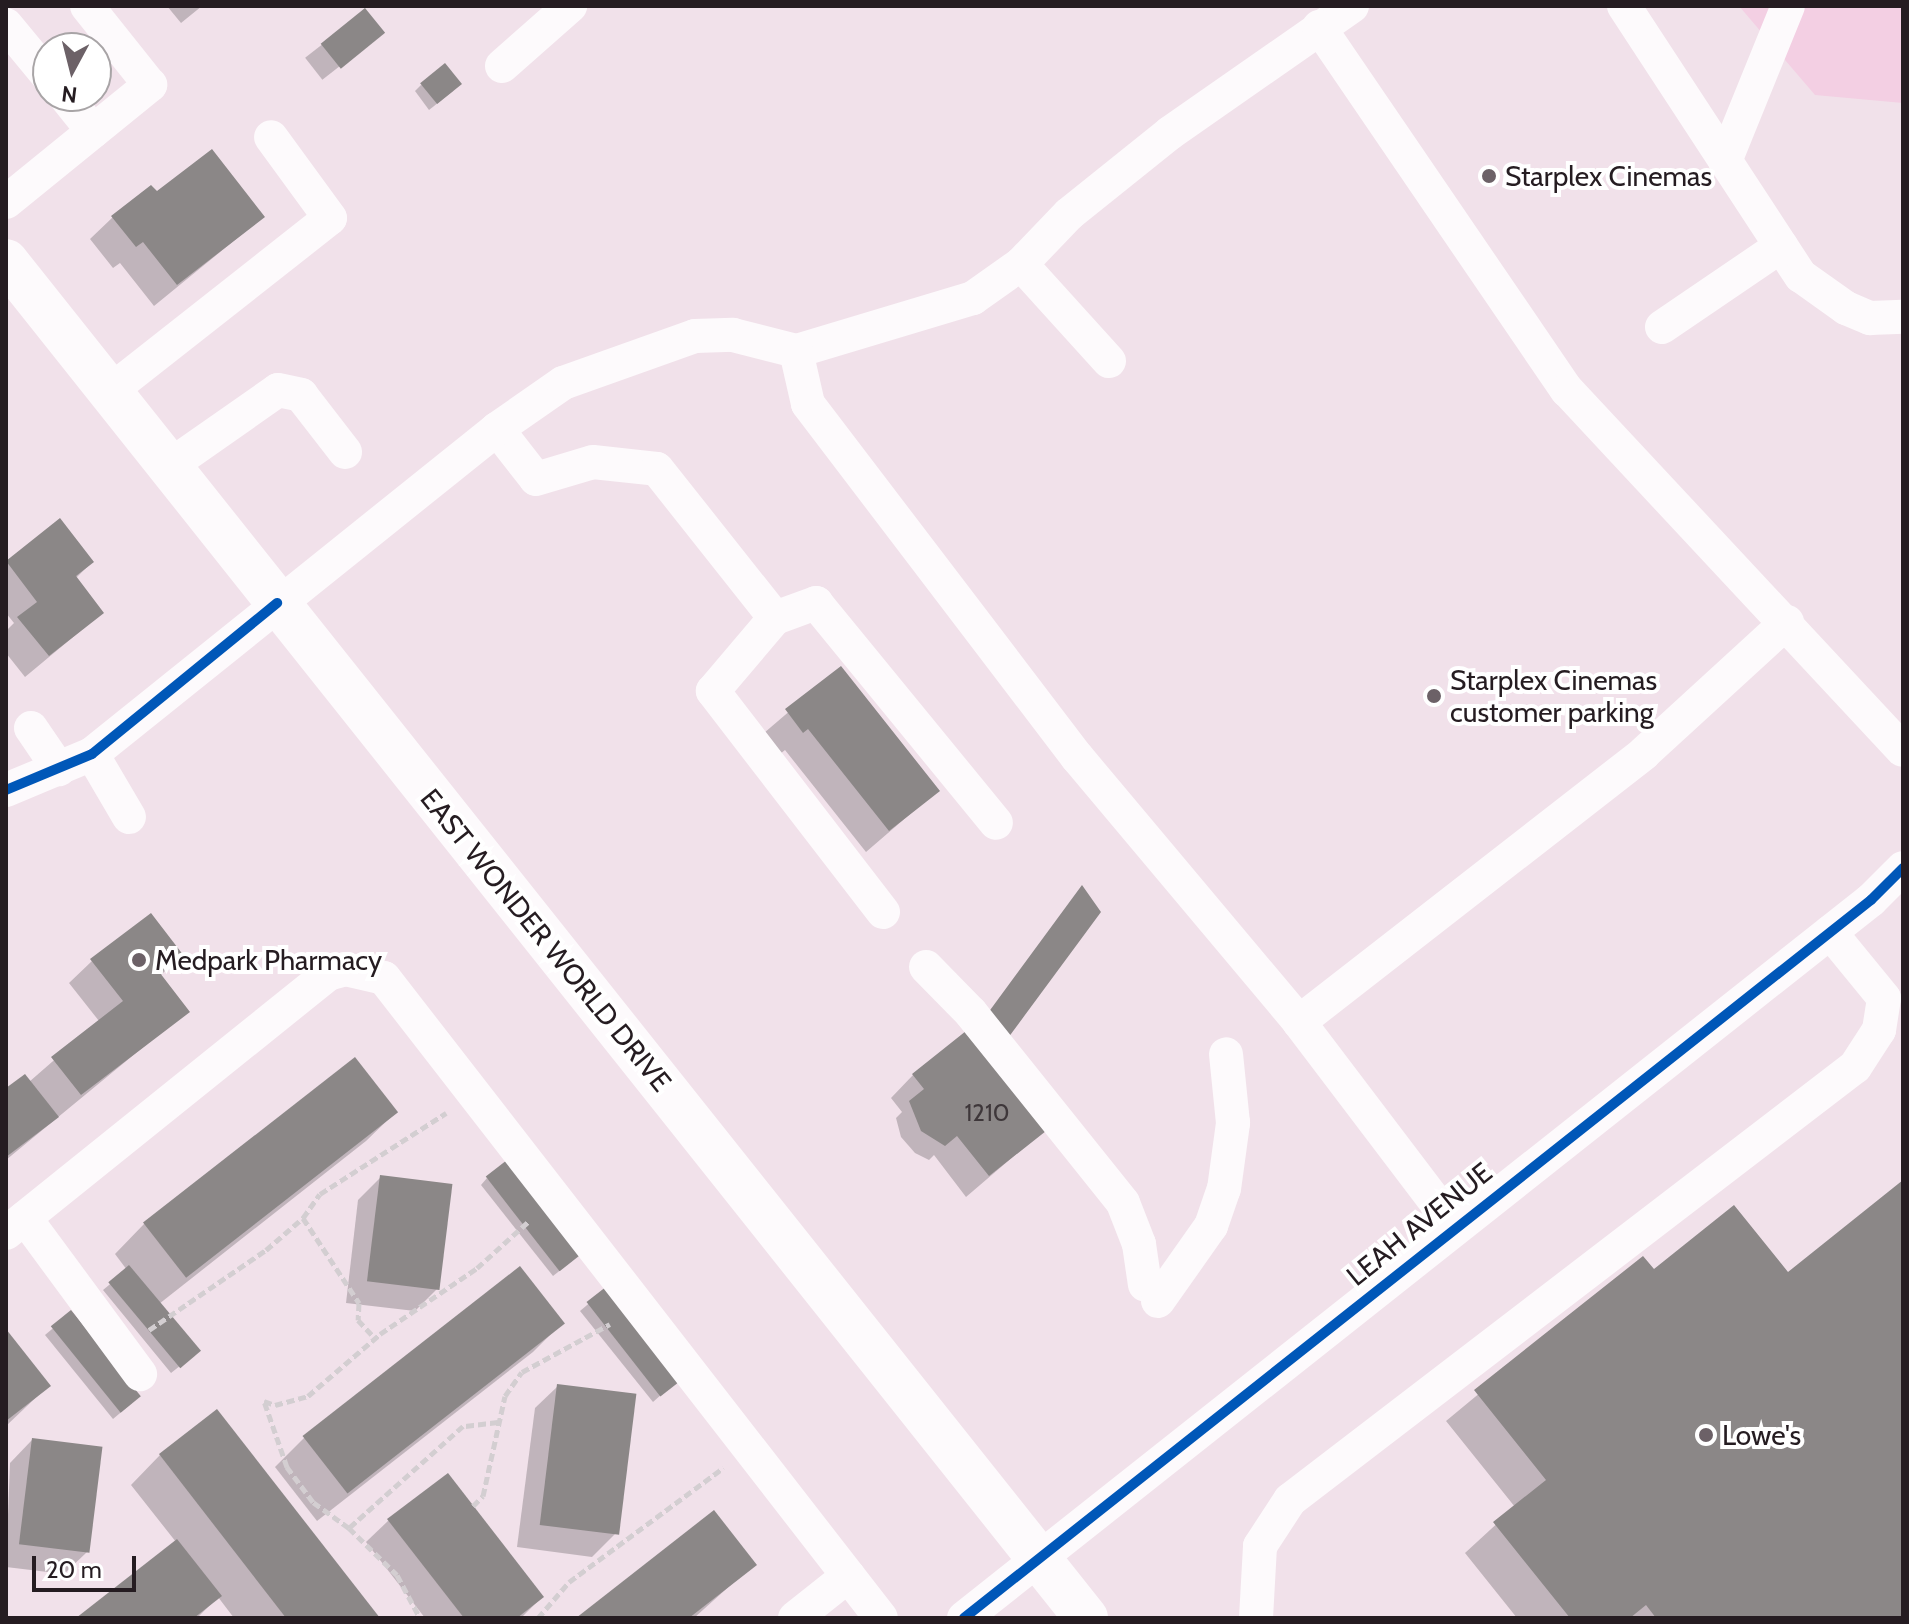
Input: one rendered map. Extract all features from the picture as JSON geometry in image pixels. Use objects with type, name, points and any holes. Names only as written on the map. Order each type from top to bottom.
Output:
[{"type":"main road","name":"EAST WONDER WORLD DRIVE","points":[[6,261],[1086,1618]]},
{"type":"street","points":[[6,202],[150,85],[87,6]]},
{"type":"street","points":[[502,66],[570,6]]},
{"type":"street","points":[[6,790],[92,754],[497,429],[563,383],[695,336],[733,335],[796,351],[973,298],[1021,264],[1069,214],[1170,133],[1352,6]]},
{"type":"street","points":[[1624,6],[1801,276],[1846,308],[1870,318],[1903,317]]},
{"type":"street","points":[[1725,161],[1788,6]]},
{"type":"street","points":[[6,25],[32,57]]},
{"type":"street","points":[[1319,27],[1567,390],[1787,622],[1903,750]]},
{"type":"street","points":[[78,112],[93,131]]},
{"type":"street","points":[[109,392],[330,218],[271,137]]},
{"type":"street","points":[[1662,327],[1781,246]]},
{"type":"street","points":[[1021,264],[1109,361]]},
{"type":"street","points":[[796,351],[808,404],[817,416],[1077,757],[1299,1022],[1454,1226]]},
{"type":"street","points":[[168,467],[278,390],[301,395],[345,452]]},
{"type":"street","points":[[497,429],[536,479],[593,462],[657,469],[775,618]]},
{"type":"street","points":[[883,912],[713,691],[775,618],[816,603],[996,823]]},
{"type":"street","points":[[1299,1022],[1644,753],[1787,622]]},
{"type":"street","points":[[31,728],[59,769]]},
{"type":"street","points":[[92,754],[129,817]]},
{"type":"street","name":"LEAH AVENUE","points":[[964,1618],[1454,1226],[1830,932],[1903,868]]},
{"type":"street","points":[[1256,1618],[1260,1546],[1290,1500],[1855,1067],[1879,1030],[1884,998],[1830,932]]},
{"type":"street","points":[[926,967],[971,1013],[1123,1203],[1139,1244],[1152,1293],[1211,1226],[1224,1189],[1233,1123],[1226,1054]]},
{"type":"street","points":[[131,1362],[16,1226],[328,974],[345,969],[384,978],[553,1200],[881,1618]]},
{"type":"street","points":[[795,1618],[848,1576]]},
{"type":"path","points":[[131,1362],[303,1218],[320,1194],[473,1093]]},
{"type":"path","points":[[420,1618],[397,1575],[349,1528],[313,1502],[287,1467],[264,1401],[275,1405],[308,1396],[375,1338],[445,1293],[553,1200]]},
{"type":"path","points":[[303,1218],[359,1303],[358,1320],[375,1338]]},
{"type":"path","points":[[473,1506],[483,1496],[505,1396],[522,1372],[579,1338],[599,1333],[636,1303]]},
{"type":"path","points":[[349,1528],[463,1426],[498,1422]]},
{"type":"path","points":[[538,1618],[569,1582],[750,1449]]},
{"type":"shaded area","points":[[1739,6],[1903,6],[1903,103],[1815,95]]},
{"type":"building","points":[[365,8],[385,33],[341,69],[321,44]]},
{"type":"building","points":[[445,63],[462,84],[437,104],[420,83]]},
{"type":"building","points":[[212,149],[265,217],[177,285],[143,242],[136,247],[111,216],[151,185],[157,191]]},
{"type":"building","points":[[60,518],[94,562],[76,576],[104,613],[49,656],[17,617],[37,602],[6,561]]},
{"type":"building","points":[[841,666],[940,791],[889,831],[808,729],[803,733],[785,709]]},
{"type":"building","points":[[1082,885],[1101,912],[994,1057],[1046,1131],[989,1176],[957,1136],[945,1146],[921,1131],[909,1101],[924,1089],[912,1074],[971,1027],[974,1032]]},
{"type":"building","points":[[151,913],[184,956],[160,973],[190,1012],[81,1095],[51,1057],[123,1001],[90,959]]},
{"type":"building","points":[[355,1057],[398,1112],[186,1278],[143,1223]]},
{"type":"building","points":[[25,1074],[59,1117],[6,1157],[6,1088]]},
{"type":"building","points":[[507,1160],[581,1255],[560,1271],[486,1177]]},
{"type":"building","points":[[380,1175],[452,1184],[439,1290],[367,1281]]},
{"type":"building","name":"Lowe's","points":[[1903,1180],[1903,1618],[1656,1618],[1646,1605],[1630,1618],[1570,1618],[1493,1522],[1546,1480],[1474,1390],[1643,1256],[1654,1269],[1734,1205],[1788,1272]]},
{"type":"building","points":[[129,1265],[201,1351],[180,1368],[108,1282]]},
{"type":"building","points":[[520,1266],[565,1324],[347,1493],[303,1436]]},
{"type":"building","points":[[607,1286],[681,1381],[660,1397],[587,1302]]},
{"type":"building","points":[[71,1310],[141,1396],[121,1413],[51,1326]]},
{"type":"building","points":[[6,1329],[51,1386],[6,1421]]},
{"type":"building","points":[[557,1384],[636,1394],[619,1535],[540,1525]]},
{"type":"building","points":[[217,1409],[380,1618],[286,1618],[159,1454]]},
{"type":"building","points":[[32,1438],[102,1447],[89,1553],[19,1544]]},
{"type":"building","points":[[448,1473],[544,1597],[517,1618],[464,1618],[387,1519]]},
{"type":"building","points":[[714,1510],[757,1565],[689,1618],[576,1618]]},
{"type":"building","points":[[177,1539],[222,1596],[194,1618],[76,1618]]},
{"type":"cycle path","points":[[6,790],[92,754],[277,603]]},
{"type":"cycle path","points":[[964,1618],[1871,900],[1903,868]]},
{"type":"place","name":"Starplex Cinemas","points":[[1489,176]]},
{"type":"place","name":"Starplex Cinemas customer parking","points":[[1434,696]]},
{"type":"place","name":"Medpark Pharmacy","points":[[139,960]]},
{"type":"place","name":"Lowe's","points":[[1706,1435]]}]
